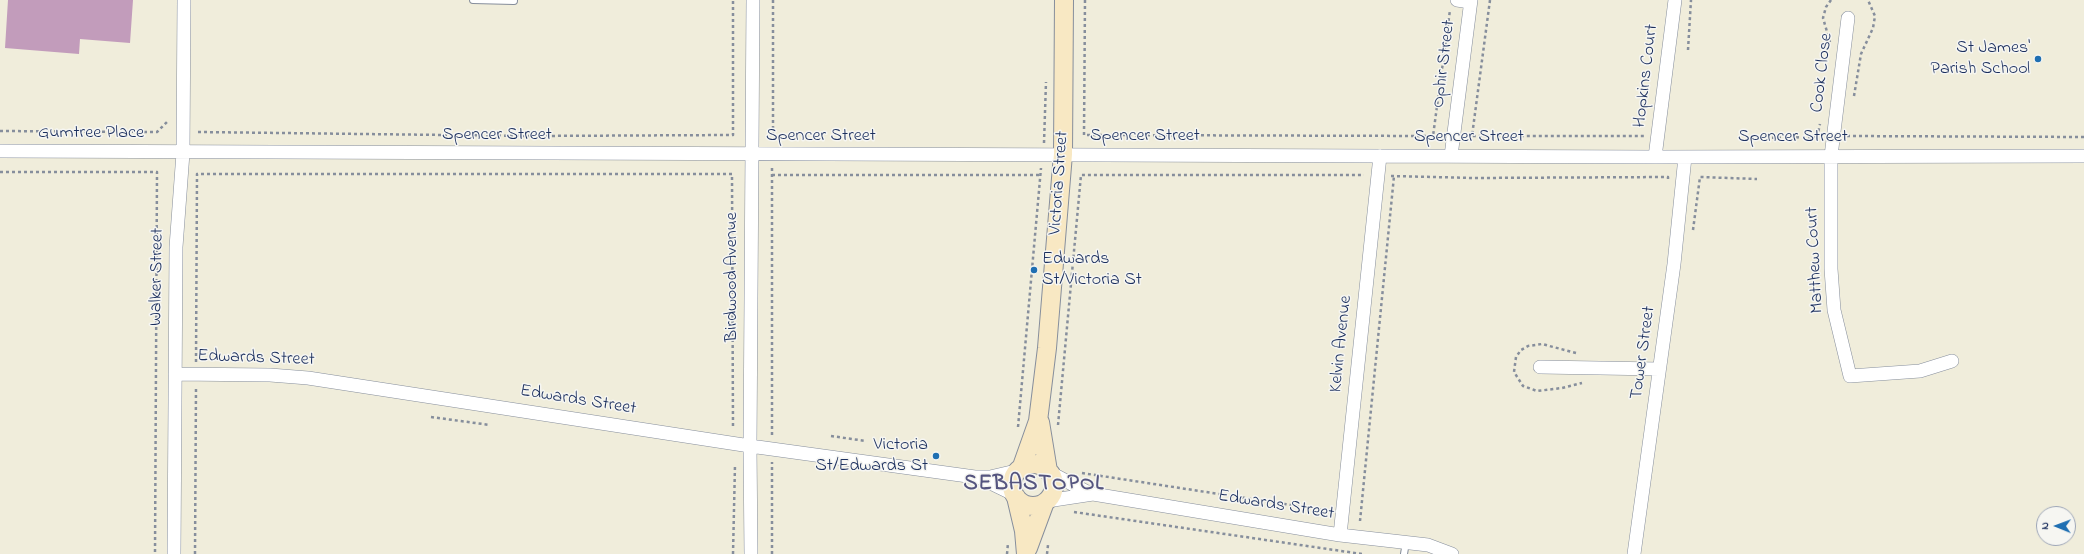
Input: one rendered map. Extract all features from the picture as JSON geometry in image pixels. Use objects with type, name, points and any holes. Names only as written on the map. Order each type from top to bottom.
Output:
[{"type":"street","name":"Walker Street","points":[[174,554],[176,247],[183,153],[184,0]]},
{"type":"street","name":"Birdwood Avenue","points":[[751,554],[750,446],[753,0]]},
{"type":"street","name":"Victoria Street","points":[[1048,471],[1041,433],[1040,413],[1063,154],[1064,0]]},
{"type":"street","name":"Hopkins Court","points":[[1655,157],[1675,0]]},
{"type":"street","points":[[1454,2],[1470,1]]},
{"type":"street","name":"Ophir Street","points":[[1452,156],[1470,1]]},
{"type":"street","name":"Cook Close","points":[[1831,156],[1832,137],[1848,18]]},
{"type":"street","name":"Gumtree Place","points":[[0,151],[183,153]]},
{"type":"street","name":"Spencer Street","points":[[183,153],[752,155],[1063,154],[1655,157],[2084,156]]},
{"type":"street","name":"Kelvin Avenue","points":[[1340,534],[1380,156]]},
{"type":"street","name":"Matthew Court","points":[[1831,156],[1832,284],[1836,319],[1850,376],[1920,371],[1952,361]]},
{"type":"street","name":"Tower Street","points":[[1634,554],[1674,264],[1685,157]]},
{"type":"street","points":[[1540,367],[1659,369]]},
{"type":"street","name":"Edwards Street","points":[[175,374],[270,375],[308,378],[750,446],[975,477],[990,477],[1020,469]]},
{"type":"street","name":"Victoria Street","points":[[1020,469],[1040,413]]},
{"type":"street","points":[[1036,465],[1048,471],[1054,487],[1046,502],[1026,554],[1024,531],[1013,483],[1020,469],[1027,466],[1036,465]]},
{"type":"street","name":"Edwards Street","points":[[1048,471],[1093,494],[1340,534],[1405,548],[1435,547],[1452,554]]},
{"type":"street","name":"Edwards Street","points":[[975,477],[1016,496]]},
{"type":"street","name":"Edwards Street","points":[[1046,502],[1093,494]]},
{"type":"street","points":[[1016,496],[1029,506],[1036,506],[1046,502]]},
{"type":"lane","points":[[473,0],[514,1]]},
{"type":"path","points":[[198,133],[530,136],[733,135],[733,0]]},
{"type":"path","points":[[772,554],[773,0]]},
{"type":"path","points":[[1085,0],[1084,135],[1199,137],[1434,136],[1454,2]]},
{"type":"path","points":[[1490,0],[1472,136],[1644,136]]},
{"type":"path","points":[[1688,50],[1691,0]]},
{"type":"path","points":[[1831,0],[1826,7],[1823,18],[1831,45]]},
{"type":"path","points":[[1853,99],[1861,54],[1873,28],[1876,16],[1868,0]]},
{"type":"path","points":[[1017,434],[1043,154],[1046,80]]},
{"type":"path","points":[[1817,137],[1820,122]]},
{"type":"path","points":[[1847,136],[1848,129]]},
{"type":"path","points":[[0,131],[157,132]]},
{"type":"path","points":[[1760,138],[1847,136],[2084,137]]},
{"type":"path","points":[[0,172],[157,172],[155,554]]},
{"type":"path","points":[[195,554],[197,174],[732,174],[732,427]]},
{"type":"path","points":[[772,175],[1040,175]]},
{"type":"path","points":[[1057,432],[1081,175],[1394,176],[1474,178],[1668,177],[1668,184]]},
{"type":"path","points":[[1360,521],[1394,176]]},
{"type":"path","points":[[1700,177],[1757,179]]},
{"type":"path","points":[[1579,354],[1542,344],[1528,346],[1521,350],[1516,357],[1514,372],[1523,386],[1536,391],[1588,383]]},
{"type":"path","points":[[431,417],[490,425]]},
{"type":"path","points":[[831,436],[866,441]]},
{"type":"path","points":[[733,554],[735,465]]},
{"type":"path","points":[[1080,472],[1333,511]]},
{"type":"path","points":[[1072,512],[1362,554]]},
{"type":"building","points":[[8,0],[133,0],[130,43],[80,39],[79,54],[5,48]]},
{"type":"place","name":"St James' Parish School","points":[[2038,59]]},
{"type":"place","name":"Edwards St/Victoria St","points":[[1034,270]]},
{"type":"place","name":"Victoria St/Edwards St","points":[[936,456]]},
{"type":"district","name":"SEBASTOPOL","points":[[1034,485]]}]
